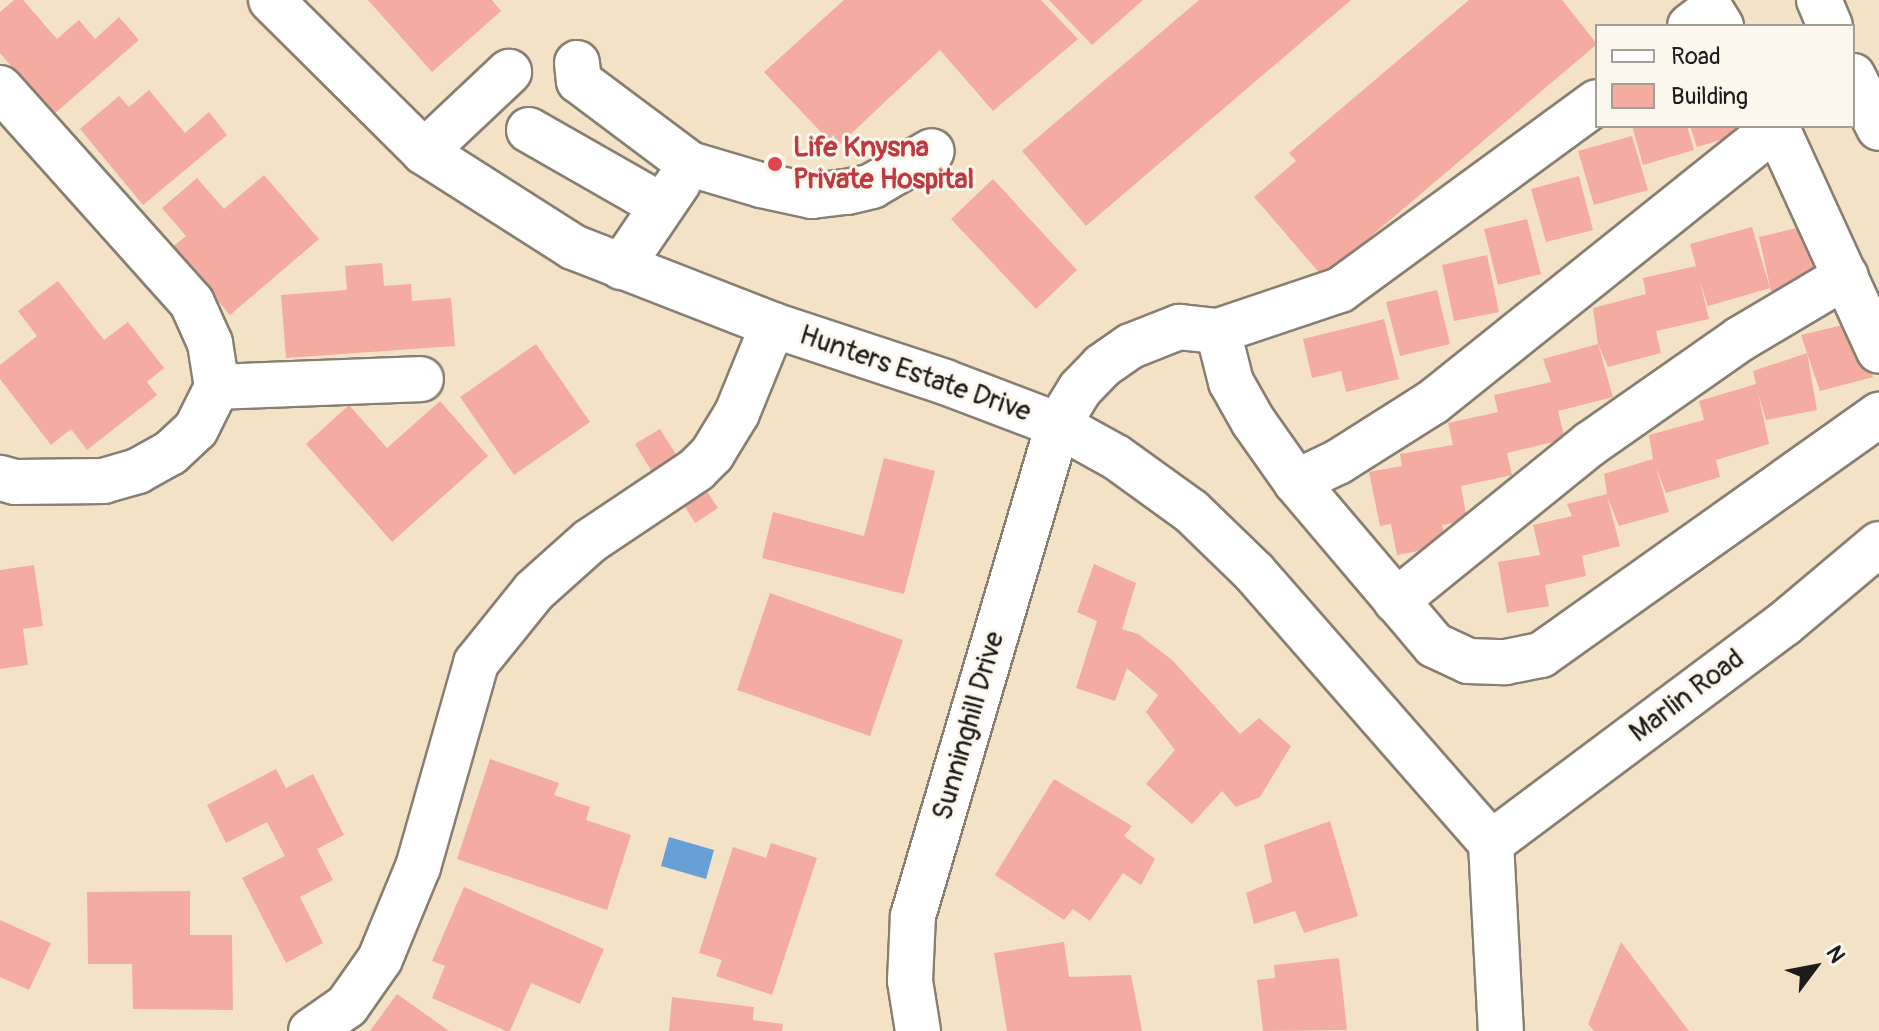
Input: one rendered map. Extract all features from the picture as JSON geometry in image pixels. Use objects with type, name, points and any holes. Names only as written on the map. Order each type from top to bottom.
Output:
[{"type":"street","name":"Hunters Estate Drive","points":[[271,0],[424,152],[573,247],[773,325],[945,382],[1058,425],[1116,457],[1191,511],[1254,572],[1491,843]]},
{"type":"street","points":[[1819,0],[1829,24]]},
{"type":"street","points":[[577,63],[579,81],[690,164],[812,196],[872,186],[932,151]]},
{"type":"street","points":[[424,152],[509,72]]},
{"type":"street","points":[[1855,80],[1879,128]]},
{"type":"street","points":[[0,88],[192,303],[210,343],[217,387],[196,429],[170,453],[138,471],[104,481],[15,482],[0,478]]},
{"type":"street","points":[[1595,103],[1340,290],[1218,331],[1231,382],[1253,421],[1296,482],[1434,645],[1468,661],[1505,662],[1541,655],[1879,415]]},
{"type":"street","points":[[1296,482],[1338,462],[1433,402],[1775,128]]},
{"type":"street","points":[[1776,128],[1879,351]]},
{"type":"street","points":[[529,130],[662,206]]},
{"type":"street","points":[[621,267],[690,164]]},
{"type":"street","points":[[1396,601],[1590,444],[1740,339],[1846,276]]},
{"type":"street","points":[[311,1031],[347,1006],[380,959],[418,867],[476,663],[534,591],[590,541],[696,470],[712,454],[737,413],[773,325]]},
{"type":"street","name":"Sunninghill Drive","points":[[918,1031],[910,981],[913,916],[1058,425],[1080,389],[1102,366],[1131,346],[1179,327],[1218,331]]},
{"type":"street","points":[[217,387],[421,379]]},
{"type":"street","name":"Marlin Road","points":[[1491,843],[1784,624],[1879,544]]},
{"type":"street","points":[[1491,843],[1501,1031]]},
{"type":"water","points":[[669,837],[714,850],[706,879],[661,866]]},
{"type":"building","points":[[14,0],[23,0],[57,39],[79,20],[95,39],[119,17],[139,40],[53,115],[0,53],[0,12]]},
{"type":"building","points":[[368,0],[492,0],[501,11],[432,72]]},
{"type":"building","points":[[844,0],[1041,0],[1078,39],[993,111],[940,50],[836,148],[764,72]]},
{"type":"building","points":[[1049,0],[1143,0],[1092,45]]},
{"type":"building","points":[[1199,0],[1351,0],[1086,226],[1022,151]]},
{"type":"building","points":[[1469,0],[1562,0],[1595,41],[1595,46],[1323,277],[1254,197],[1296,161],[1289,153]]},
{"type":"building","points":[[149,90],[185,133],[209,112],[227,135],[143,205],[80,129],[119,96],[129,107]]},
{"type":"building","points":[[1633,128],[1688,128],[1694,150],[1643,165]]},
{"type":"building","points":[[1691,128],[1760,128],[1697,147]]},
{"type":"building","points":[[1632,136],[1648,190],[1594,205],[1578,151]]},
{"type":"building","points":[[264,175],[319,239],[230,315],[172,247],[186,236],[162,208],[197,178],[224,209]]},
{"type":"building","points":[[1579,176],[1593,230],[1546,242],[1531,189]]},
{"type":"building","points":[[993,179],[1077,270],[1036,309],[951,219]]},
{"type":"building","points":[[1527,219],[1541,274],[1498,285],[1484,229]]},
{"type":"building","points":[[1817,223],[1830,277],[1771,291],[1759,237]]},
{"type":"building","points":[[1752,227],[1770,288],[1708,306],[1700,282],[1709,319],[1656,331],[1661,353],[1608,367],[1598,344],[1593,308],[1646,294],[1643,278],[1696,266],[1690,244]]},
{"type":"building","points":[[1487,255],[1499,312],[1454,321],[1442,265]]},
{"type":"building","points":[[382,263],[384,286],[411,284],[412,301],[451,298],[455,346],[286,358],[281,295],[347,290],[345,266]]},
{"type":"building","points":[[58,281],[104,340],[128,322],[164,368],[147,382],[157,395],[87,450],[71,429],[51,445],[0,379],[0,365],[37,336],[18,311]]},
{"type":"building","points":[[1437,290],[1450,344],[1400,356],[1386,302]]},
{"type":"building","points":[[1384,319],[1399,379],[1346,392],[1341,371],[1312,378],[1303,339]]},
{"type":"building","points":[[1860,321],[1873,377],[1820,391],[1801,335]]},
{"type":"building","points":[[536,344],[590,422],[514,475],[460,397]]},
{"type":"building","points":[[1598,344],[1613,397],[1558,411],[1565,439],[1507,453],[1512,475],[1461,486],[1467,520],[1442,525],[1446,546],[1397,555],[1391,524],[1380,526],[1369,472],[1402,466],[1400,454],[1453,445],[1448,423],[1498,412],[1494,395],[1551,382],[1543,359]]},
{"type":"building","points":[[1807,353],[1817,410],[1766,420],[1758,393],[1769,444],[1716,460],[1720,477],[1666,493],[1656,468],[1669,512],[1619,526],[1607,496],[1620,546],[1582,556],[1586,576],[1545,585],[1549,606],[1507,613],[1498,562],[1540,555],[1533,525],[1572,516],[1567,504],[1607,494],[1604,474],[1653,459],[1649,435],[1704,420],[1699,401],[1756,384],[1753,371]]},
{"type":"building","points":[[440,401],[488,456],[392,542],[306,444],[349,405],[387,448]]},
{"type":"building","points":[[660,429],[677,456],[652,472],[635,444]]},
{"type":"building","points":[[884,458],[935,471],[904,594],[762,558],[773,512],[864,536]]},
{"type":"building","points":[[702,484],[718,508],[695,523],[680,499]]},
{"type":"building","points":[[1094,564],[1136,583],[1122,629],[1138,634],[1172,660],[1240,734],[1259,718],[1291,746],[1260,797],[1236,807],[1222,791],[1192,824],[1146,784],[1175,750],[1146,712],[1158,695],[1127,668],[1115,701],[1076,688],[1097,621],[1077,612]]},
{"type":"building","points":[[34,565],[43,626],[23,629],[28,665],[0,669],[0,570]]},
{"type":"building","points":[[770,593],[903,640],[870,736],[737,690]]},
{"type":"building","points":[[490,759],[559,783],[554,795],[590,807],[586,820],[631,835],[607,910],[457,859]]},
{"type":"building","points":[[276,769],[286,788],[313,774],[344,835],[317,849],[333,880],[300,897],[323,943],[286,963],[242,878],[285,856],[267,822],[226,843],[207,805]]},
{"type":"building","points":[[1054,779],[1132,826],[1124,836],[1155,859],[1141,885],[1123,873],[1090,921],[1073,909],[1064,920],[995,875]]},
{"type":"building","points":[[1330,821],[1358,916],[1304,933],[1295,911],[1254,924],[1246,893],[1272,882],[1264,845]]},
{"type":"building","points":[[771,843],[817,858],[772,995],[716,976],[722,960],[699,953],[733,847],[766,858]]},
{"type":"building","points":[[464,887],[604,949],[580,1004],[531,983],[510,1031],[506,1031],[432,998],[445,966],[432,961]]},
{"type":"building","points":[[190,891],[190,935],[232,935],[233,1010],[133,1009],[132,964],[88,964],[87,892]]},
{"type":"building","points":[[0,920],[51,943],[29,990],[0,977]]},
{"type":"building","points":[[1064,942],[1069,977],[1131,975],[1142,1031],[1007,1031],[994,953]]},
{"type":"building","points":[[1621,942],[1689,1031],[1594,1031],[1588,1024]]},
{"type":"building","points":[[1339,958],[1347,1030],[1263,1031],[1257,980],[1275,978],[1274,965]]},
{"type":"building","points":[[397,994],[449,1031],[370,1031]]},
{"type":"building","points":[[672,997],[754,1007],[753,1020],[783,1024],[782,1031],[669,1031]]},
{"type":"place","name":"Life Knysna Private Hospital","points":[[775,164]]}]
